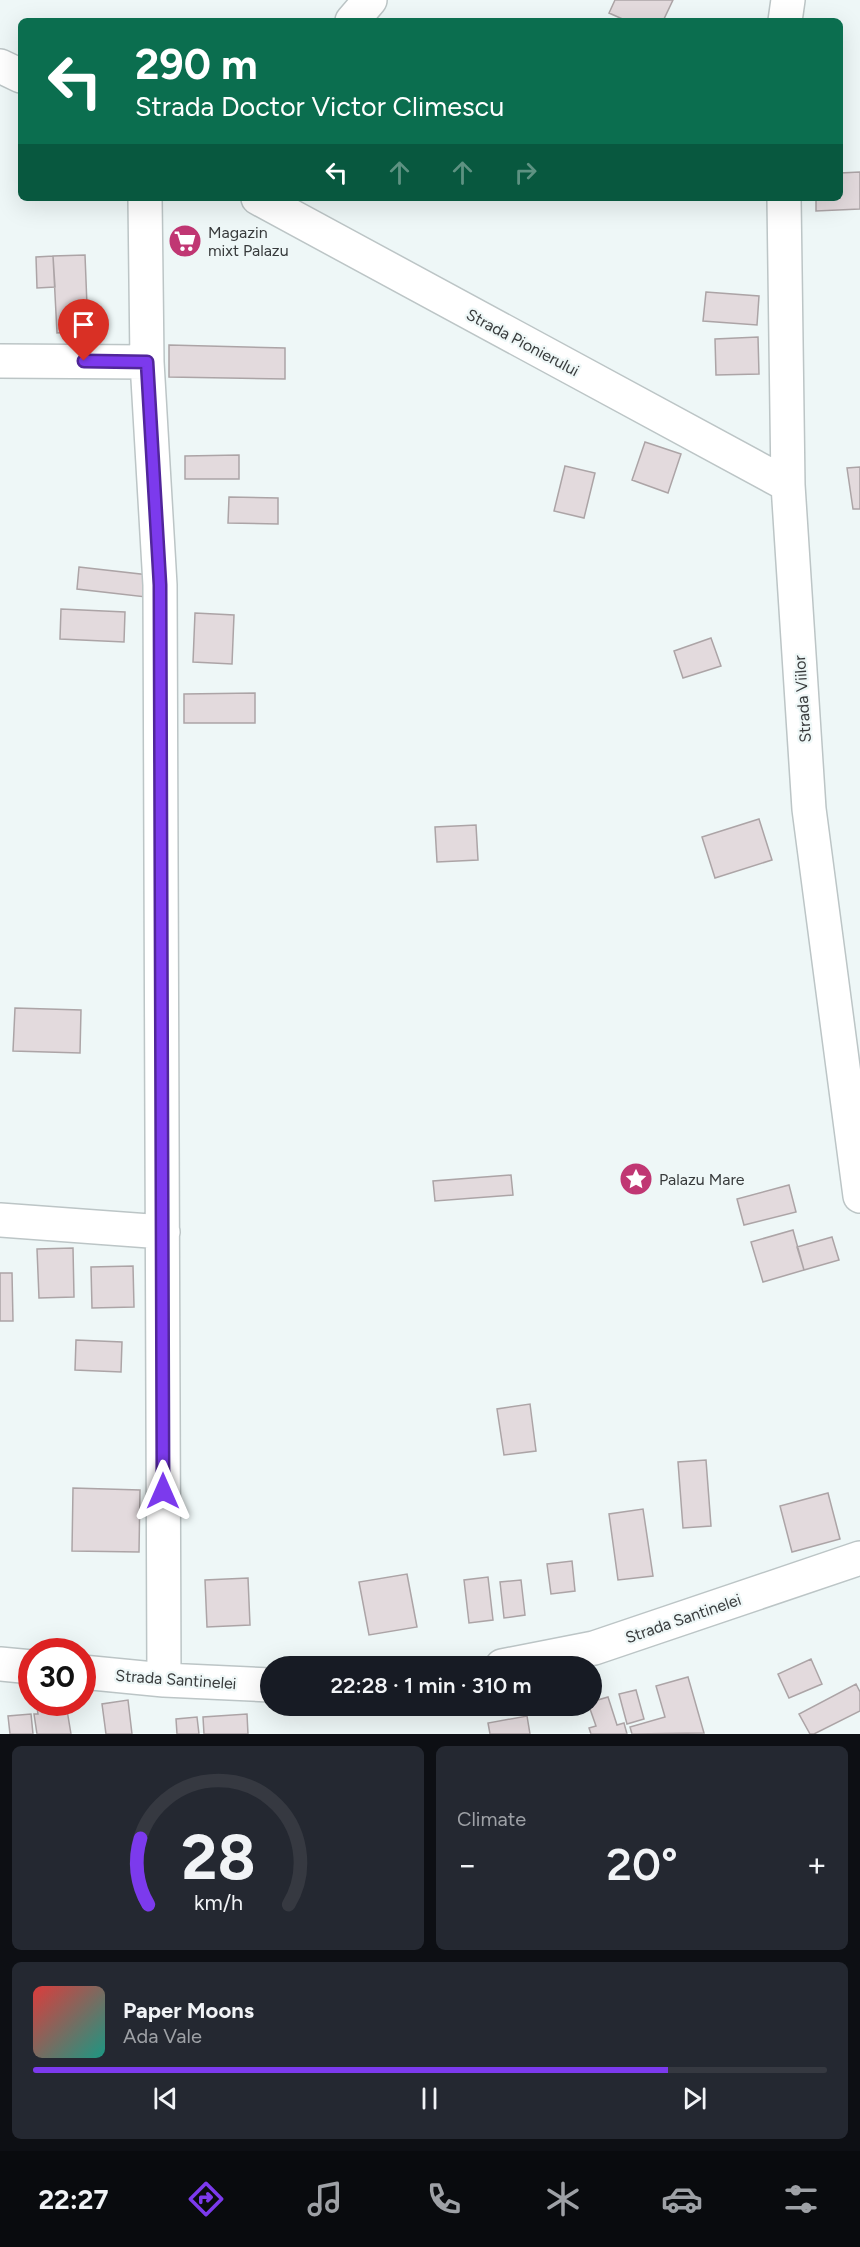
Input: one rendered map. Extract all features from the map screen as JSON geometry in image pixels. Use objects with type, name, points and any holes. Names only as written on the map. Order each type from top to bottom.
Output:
[{"type":"street","points":[[355,18],[370,0]]},
{"type":"street","points":[[785,18],[788,0]]},
{"type":"street","points":[[0,66],[18,75]]},
{"type":"street","points":[[145,201],[147,362],[160,585],[164,1680]]},
{"type":"street","name":"Strada Pionierului","points":[[264,201],[788,485]]},
{"type":"street","name":"Strada Viilor","points":[[784,201],[788,485],[809,808],[860,1196]]},
{"type":"street","points":[[0,361],[147,362]]},
{"type":"street","points":[[0,1220],[163,1232]]},
{"type":"street","name":"Strada Santinelei","points":[[553,1656],[594,1648],[860,1558]]},
{"type":"street","points":[[0,1664],[18,1666]]},
{"type":"street","name":"Strada Santinelei","points":[[96,1673],[164,1680],[260,1685]]},
{"type":"building","points":[[615,0],[673,0],[664,18],[620,18],[609,13]]},
{"type":"building","points":[[860,172],[860,209],[816,211],[816,201],[843,201],[843,173]]},
{"type":"building","points":[[85,255],[88,331],[57,333],[53,256]]},
{"type":"building","points":[[53,256],[55,287],[37,288],[36,257]]},
{"type":"building","points":[[706,292],[759,296],[757,325],[703,321]]},
{"type":"building","points":[[758,337],[759,374],[716,375],[715,339]]},
{"type":"building","points":[[169,345],[285,348],[285,379],[169,377]]},
{"type":"building","points":[[645,442],[681,454],[668,493],[632,480]]},
{"type":"building","points":[[239,455],[239,479],[185,479],[185,456]]},
{"type":"building","points":[[565,466],[595,473],[584,518],[554,511]]},
{"type":"building","points":[[860,467],[860,509],[853,509],[847,468]]},
{"type":"building","points":[[229,497],[278,498],[278,524],[228,523]]},
{"type":"building","points":[[79,567],[149,575],[146,597],[77,589]]},
{"type":"building","points":[[61,609],[125,612],[124,642],[60,639]]},
{"type":"building","points":[[195,613],[234,615],[232,664],[193,662]]},
{"type":"building","points":[[711,638],[721,666],[683,678],[674,651]]},
{"type":"building","points":[[255,693],[255,723],[184,723],[184,694]]},
{"type":"building","points":[[759,819],[772,860],[715,878],[702,837]]},
{"type":"building","points":[[476,825],[478,860],[437,862],[435,827]]},
{"type":"building","points":[[15,1008],[81,1010],[80,1053],[13,1051]]},
{"type":"building","points":[[511,1175],[513,1195],[435,1201],[433,1181]]},
{"type":"building","points":[[789,1185],[796,1212],[744,1225],[737,1199]]},
{"type":"building","points":[[793,1230],[804,1270],[763,1282],[751,1242]]},
{"type":"building","points":[[832,1237],[839,1260],[804,1270],[797,1247]]},
{"type":"building","points":[[73,1248],[74,1297],[39,1298],[37,1249]]},
{"type":"building","points":[[133,1266],[134,1307],[92,1308],[91,1267]]},
{"type":"building","points":[[0,1273],[12,1273],[13,1321],[0,1321]]},
{"type":"building","points":[[76,1340],[122,1342],[121,1372],[75,1370]]},
{"type":"building","points":[[530,1404],[536,1451],[504,1455],[497,1409]]},
{"type":"building","points":[[706,1460],[711,1526],[683,1528],[678,1462]]},
{"type":"building","points":[[73,1488],[140,1490],[139,1552],[72,1551]]},
{"type":"building","points":[[828,1493],[840,1539],[792,1552],[780,1506]]},
{"type":"building","points":[[643,1509],[653,1576],[618,1580],[609,1514]]},
{"type":"building","points":[[572,1561],[575,1591],[551,1594],[547,1564]]},
{"type":"building","points":[[407,1574],[417,1627],[369,1635],[359,1582]]},
{"type":"building","points":[[488,1577],[493,1620],[469,1623],[464,1580]]},
{"type":"building","points":[[248,1578],[250,1625],[207,1627],[205,1580]]},
{"type":"building","points":[[521,1580],[525,1615],[504,1618],[500,1582]]},
{"type":"building","points":[[811,1659],[822,1684],[789,1698],[778,1674]]},
{"type":"building","points":[[688,1677],[704,1733],[632,1734],[630,1727],[665,1717],[656,1686]]},
{"type":"building","points":[[856,1684],[860,1692],[860,1711],[810,1734],[799,1714]]},
{"type":"building","points":[[636,1690],[644,1719],[627,1724],[619,1694]]},
{"type":"building","points":[[608,1697],[617,1725],[624,1723],[627,1734],[591,1734],[589,1728],[596,1726],[592,1716],[602,1716],[602,1699]]},
{"type":"building","points":[[128,1700],[132,1734],[106,1734],[102,1704]]},
{"type":"building","points":[[247,1714],[248,1734],[204,1734],[203,1717]]},
{"type":"building","points":[[8,1716],[31,1716],[33,1734],[10,1734]]},
{"type":"building","points":[[34,1716],[68,1716],[71,1734],[37,1734]]},
{"type":"building","points":[[527,1716],[530,1734],[490,1734],[488,1723]]},
{"type":"building","points":[[197,1717],[199,1734],[177,1734],[176,1719]]},
{"type":"place","name":"Magazin mixt Palazu","points":[[185,241]]},
{"type":"place","name":"Palazu Mare","points":[[636,1179]]},
{"type":"route","points":[[84,361],[147,362],[160,585],[163,1491]]}]
